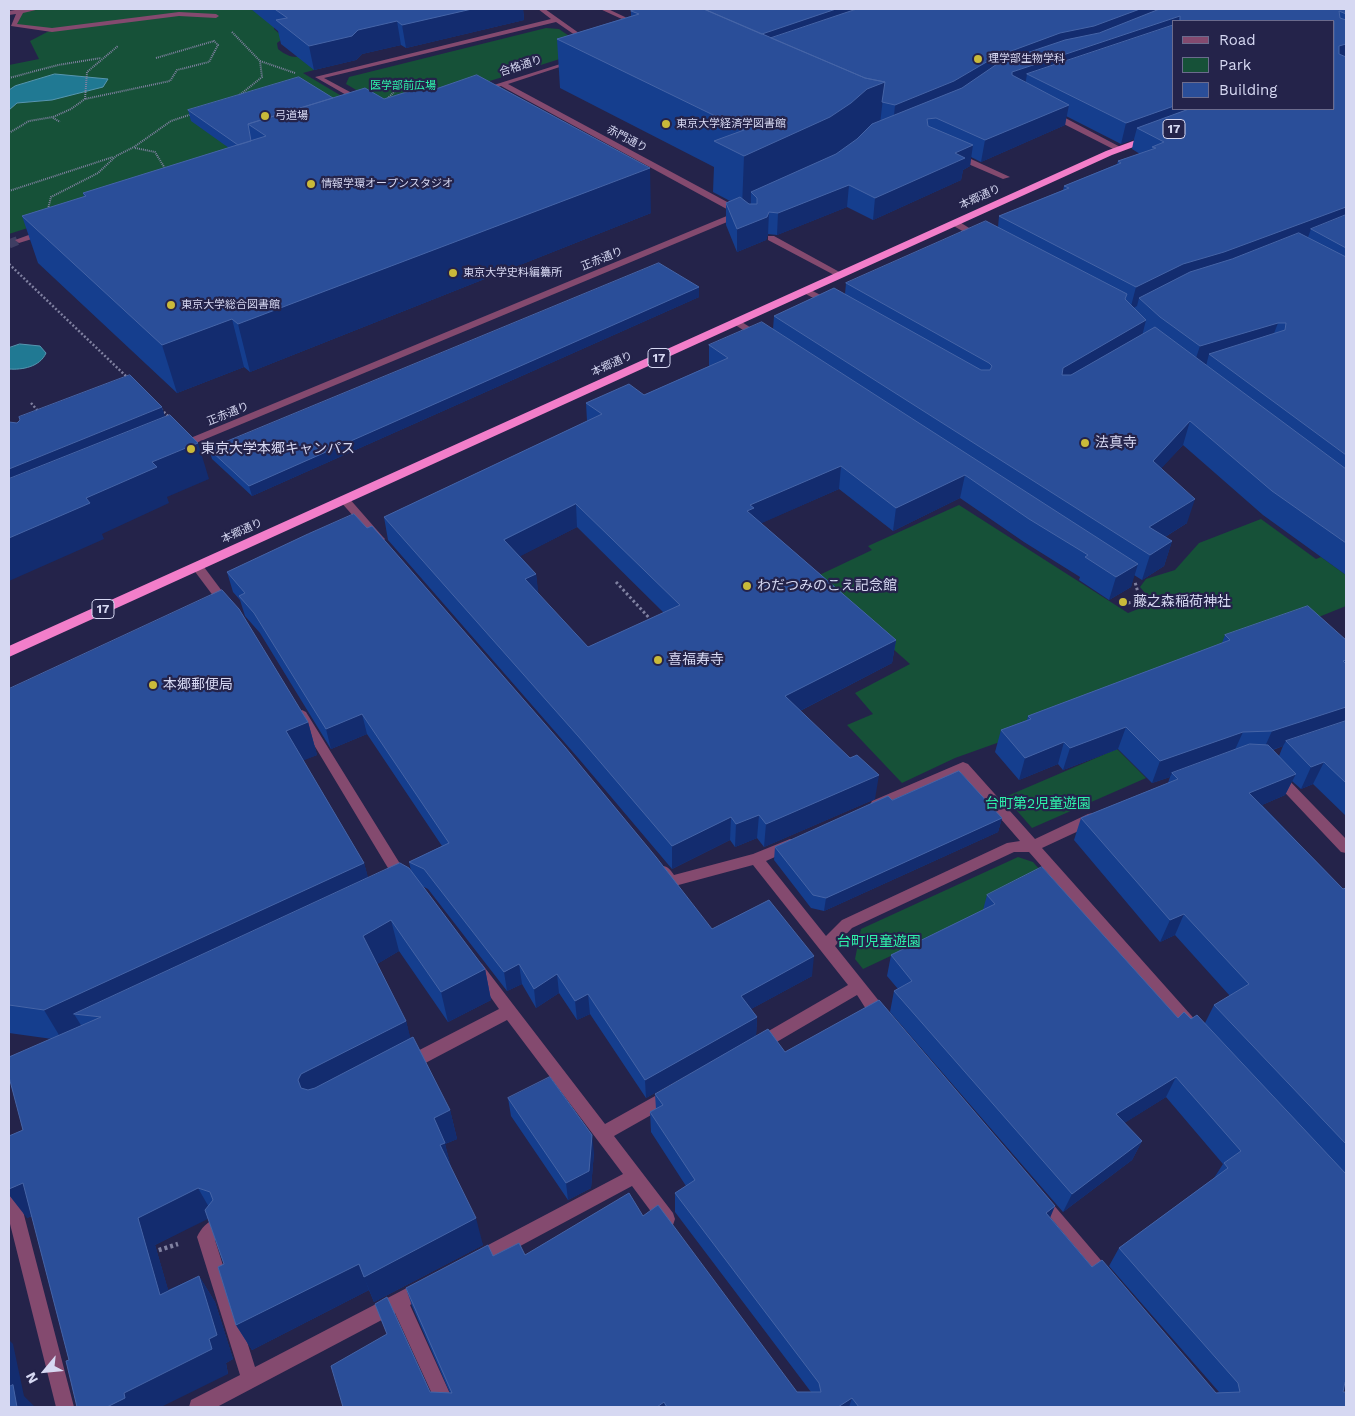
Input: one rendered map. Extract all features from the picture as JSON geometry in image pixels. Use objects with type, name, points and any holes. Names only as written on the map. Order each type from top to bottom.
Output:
[{"type":"highway","name":"本郷通り","points":[[9,652],[1120,149],[1164,132]]},
{"type":"street","points":[[9,13],[37,9]]},
{"type":"street","points":[[603,9],[643,27]]},
{"type":"street","points":[[21,11],[13,25],[52,30],[179,14],[216,16]]},
{"type":"street","points":[[547,11],[556,20],[595,46]]},
{"type":"street","points":[[368,105],[318,77],[556,20]]},
{"type":"street","name":"合格通り","points":[[474,93],[584,58]]},
{"type":"street","name":"赤門通り","points":[[502,84],[746,214]]},
{"type":"street","points":[[1046,111],[1120,149]]},
{"type":"street","points":[[946,151],[1006,177]]},
{"type":"street","name":"正赤通り","points":[[175,448],[746,214]]},
{"type":"street","points":[[955,224],[990,242]]},
{"type":"street","points":[[19,240],[57,228]]},
{"type":"street","points":[[772,238],[841,275]]},
{"type":"street","points":[[807,291],[841,310]]},
{"type":"street","points":[[737,322],[769,344]]},
{"type":"street","points":[[344,499],[390,552]]},
{"type":"street","points":[[197,566],[236,616]]},
{"type":"street","points":[[294,702],[407,889]]},
{"type":"street","points":[[864,811],[963,767],[1206,1042]]},
{"type":"street","points":[[1269,767],[1346,848]]},
{"type":"street","points":[[826,946],[847,924],[879,908],[1012,847],[1033,846],[1102,814]]},
{"type":"street","points":[[653,859],[671,881],[756,859],[801,839]]},
{"type":"street","points":[[756,859],[893,1030]]},
{"type":"street","points":[[469,956],[604,1133],[676,1232]]},
{"type":"street","points":[[748,1050],[858,987]]},
{"type":"street","points":[[397,1070],[510,1011]]},
{"type":"street","points":[[604,1133],[680,1090]]},
{"type":"street","points":[[460,1269],[635,1176]]},
{"type":"street","points":[[9,1188],[66,1407]]},
{"type":"street","points":[[1032,1192],[1114,1289]]},
{"type":"street","points":[[211,1232],[250,1379]]},
{"type":"street","points":[[198,1407],[443,1278]]},
{"type":"street","points":[[400,1301],[447,1407]]},
{"type":"path","points":[[216,16],[260,61],[286,71]]},
{"type":"path","points":[[9,133],[29,121],[53,118],[71,108],[85,97],[170,81],[177,70],[209,62],[218,45],[215,41],[156,58]]},
{"type":"path","points":[[9,78],[58,65],[102,58],[87,72],[85,97]]},
{"type":"path","points":[[230,100],[239,97],[262,77],[260,61]]},
{"type":"path","points":[[9,192],[116,156],[134,147],[171,122],[197,112]]},
{"type":"path","points":[[53,118],[60,122]]},
{"type":"path","points":[[134,147],[155,152],[169,176]]},
{"type":"path","points":[[47,215],[52,197],[98,173],[116,156]]},
{"type":"path","points":[[9,264],[131,381]]},
{"type":"path","points":[[31,403],[40,412]]},
{"type":"path","points":[[159,408],[194,440]]},
{"type":"path","points":[[616,582],[653,622]]},
{"type":"path","points":[[1128,603],[1134,602],[1139,596],[1136,582]]},
{"type":"path","points":[[149,1253],[211,1232]]},
{"type":"green space","points":[[37,9],[251,9],[274,24],[274,29],[284,38],[277,43],[278,49],[283,53],[296,57],[316,52],[336,64],[303,73],[375,116],[9,234],[9,110],[17,103],[52,100],[15,86],[9,90],[9,65],[39,59],[30,41],[51,30],[13,25],[21,11]]},
{"type":"green space","name":"医学部前広場","points":[[546,28],[559,29],[585,47],[582,52],[404,108],[387,108],[346,84],[349,77]]},
{"type":"green space","points":[[959,505],[1128,613],[1153,603],[1140,587],[1146,579],[1175,570],[1199,543],[1261,519],[1316,559],[1321,557],[1346,575],[1346,606],[1078,714],[955,758],[902,783],[847,725],[873,714],[855,693],[910,664],[813,578],[872,550],[868,546]]},
{"type":"green space","name":"台町第2児童遊園","points":[[1117,749],[1146,778],[1032,828],[1005,797]]},
{"type":"green space","name":"台町児童遊園","points":[[1018,857],[1033,862],[1050,881],[863,969],[855,959],[861,929]]},
{"type":"water","points":[[55,74],[108,79],[103,87],[52,100],[17,103],[9,110],[9,90],[15,86]]},
{"type":"water","points":[[20,344],[40,346],[46,353],[40,362],[30,367],[9,369],[9,348]]},
{"type":"building","points":[[275,9],[472,9],[402,25],[397,21],[358,30],[352,36],[309,46],[276,20],[287,18]]},
{"type":"building","points":[[637,9],[704,9],[865,78],[885,82],[867,89],[851,103],[830,117],[744,156],[714,141],[744,130],[557,39],[639,14],[631,11]]},
{"type":"building","points":[[704,9],[836,9],[762,34]]},
{"type":"building","points":[[857,9],[1140,9],[1094,26],[1060,33],[995,57],[954,81],[895,105],[882,102],[885,82],[865,78],[771,38]]},
{"type":"building","points":[[1160,9],[1346,9],[1346,14],[1339,11],[1340,18],[1346,20],[1346,44],[1339,46],[1339,54],[1346,57],[1346,207],[1224,252],[1183,264],[1136,287],[999,216],[1069,188],[1064,186],[1121,163],[1118,161],[1156,148],[1152,147],[1164,142],[1137,128],[1186,110],[1335,110],[1335,20],[1180,20],[1180,16],[1012,72],[1012,75],[1069,105],[985,140],[936,118],[927,119],[928,126],[973,145],[955,153],[965,158],[875,198],[849,185],[778,213],[769,212],[767,217],[737,229],[726,203],[740,197],[749,204],[757,204],[757,198],[751,192],[836,154],[857,139],[872,124],[962,88],[1000,62],[1065,40],[1099,33]]},
{"type":"building","points":[[1172,26],[1172,107],[1126,123],[1027,74]]},
{"type":"building","points":[[477,75],[650,168],[238,324],[232,319],[162,345],[22,216],[86,196],[83,193],[266,136],[248,124],[365,88],[384,99],[426,86],[432,90]]},
{"type":"building","points":[[299,77],[333,98],[248,124],[251,141],[238,145],[188,110]]},
{"type":"building","points":[[1346,215],[1346,248],[1311,229]]},
{"type":"building","points":[[986,221],[1127,294],[1125,299],[1146,320],[1063,368],[1062,375],[1071,375],[1155,327],[1346,469],[1346,543],[1272,491],[1190,421],[1153,461],[1195,499],[1149,527],[1172,541],[1150,555],[774,316],[834,288],[981,370],[990,370],[992,366],[989,363],[846,283]]},
{"type":"building","points":[[1299,233],[1346,257],[1346,455],[1209,354],[1285,330],[1286,323],[1278,323],[1200,346],[1160,317],[1139,298],[1190,272],[1232,259]]},
{"type":"building","points":[[659,263],[699,287],[249,486],[209,449]]},
{"type":"building","points":[[762,322],[1138,564],[1116,577],[1085,557],[1088,555],[1029,519],[965,475],[896,508],[841,466],[750,505],[754,508],[747,511],[896,640],[785,696],[850,758],[857,755],[879,775],[766,824],[759,815],[736,824],[731,817],[672,846],[578,736],[384,517],[602,414],[586,403],[629,384],[644,395],[728,358],[709,345]],"holes":[[[576,504],[680,605],[588,647],[525,579],[536,574],[504,540]]]},
{"type":"building","points":[[130,375],[162,407],[9,469],[9,422],[17,423],[20,420],[19,417]]},
{"type":"building","points":[[170,415],[198,443],[152,462],[157,467],[86,498],[90,503],[9,538],[9,479]]},
{"type":"building","points":[[354,514],[367,528],[372,526],[565,747],[656,857],[712,929],[769,900],[814,956],[741,996],[757,1017],[645,1080],[588,994],[575,1001],[557,974],[534,989],[519,964],[504,972],[424,869],[409,862],[449,843],[362,714],[326,729],[254,613],[239,596],[245,593],[227,572]]},
{"type":"building","points":[[222,590],[239,609],[308,722],[286,731],[364,863],[44,1010],[9,1005],[9,689]]},
{"type":"building","points":[[1308,606],[1346,640],[1346,660],[1343,661],[1346,664],[1346,707],[1272,731],[1243,732],[1160,761],[1126,727],[1070,748],[1064,742],[1025,758],[1001,730],[1031,719],[1028,716],[1230,640],[1225,635]]},
{"type":"building","points":[[1346,721],[1346,783],[1324,762],[1311,767],[1286,741]]},
{"type":"building","points":[[1250,744],[1268,745],[1296,774],[1249,793],[1343,889],[1346,888],[1346,1144],[1214,1005],[1249,984],[1184,914],[1170,920],[1081,818],[1178,779],[1172,773]]},
{"type":"building","points":[[959,771],[1002,818],[826,898],[813,895],[775,847],[888,796],[892,800]]},
{"type":"building","points":[[400,863],[409,868],[485,969],[441,992],[391,920],[363,936],[406,1021],[301,1074],[298,1080],[301,1088],[308,1090],[315,1088],[413,1037],[450,1110],[434,1118],[445,1143],[440,1145],[476,1218],[364,1277],[359,1264],[236,1325],[218,1267],[224,1264],[205,1210],[213,1200],[210,1192],[198,1188],[138,1218],[160,1295],[199,1276],[217,1335],[209,1339],[212,1349],[124,1393],[125,1398],[107,1407],[77,1407],[66,1361],[69,1360],[23,1183],[9,1189],[9,1136],[23,1130],[9,1077],[9,1057],[101,1017],[74,1014]]},
{"type":"building","points":[[1042,867],[1178,1018],[1184,1012],[1191,1019],[1197,1015],[1346,1174],[1346,1382],[1343,1392],[1346,1392],[1346,1407],[859,1407],[852,1398],[838,1407],[667,1407],[664,1402],[657,1407],[343,1407],[331,1366],[387,1334],[375,1304],[387,1297],[430,1392],[452,1393],[406,1288],[488,1245],[493,1256],[519,1243],[525,1255],[629,1193],[643,1216],[658,1205],[797,1392],[821,1392],[819,1383],[675,1193],[695,1180],[650,1112],[663,1105],[655,1094],[768,1029],[785,1052],[879,1000],[1055,1206],[1046,1213],[1092,1267],[1102,1260],[1216,1393],[1240,1392],[1238,1383],[1119,1248],[1228,1168],[1224,1163],[1241,1151],[1176,1077],[1116,1114],[1142,1141],[1072,1194],[894,991],[912,981],[891,955],[995,904],[987,895]]},
{"type":"building","points":[[550,1077],[592,1135],[589,1171],[566,1183],[508,1098]]},
{"type":"building","points":[[13,1385],[17,1407],[9,1407],[9,1387]]},
{"type":"tunnel","points":[[9,244],[19,240]]},
{"type":"place","name":"理学部生物学科","points":[[978,59]]},
{"type":"place","name":"弓道場","points":[[265,116]]},
{"type":"place","name":"東京大学経済学図書館","points":[[666,124]]},
{"type":"place","name":"情報学環オープンスタジオ","points":[[311,184]]},
{"type":"place","name":"東京大学史料編纂所","points":[[453,273]]},
{"type":"place","name":"東京大学総合図書館","points":[[171,305]]},
{"type":"place","name":"法真寺","points":[[1085,443]]},
{"type":"place","name":"東京大学本郷キャンパス","points":[[191,449]]},
{"type":"place","name":"わだつみのこえ記念館","points":[[747,586]]},
{"type":"place","name":"藤之森稲荷神社","points":[[1123,602]]},
{"type":"place","name":"喜福寿寺","points":[[658,660]]},
{"type":"place","name":"本郷郵便局","points":[[153,685]]}]
